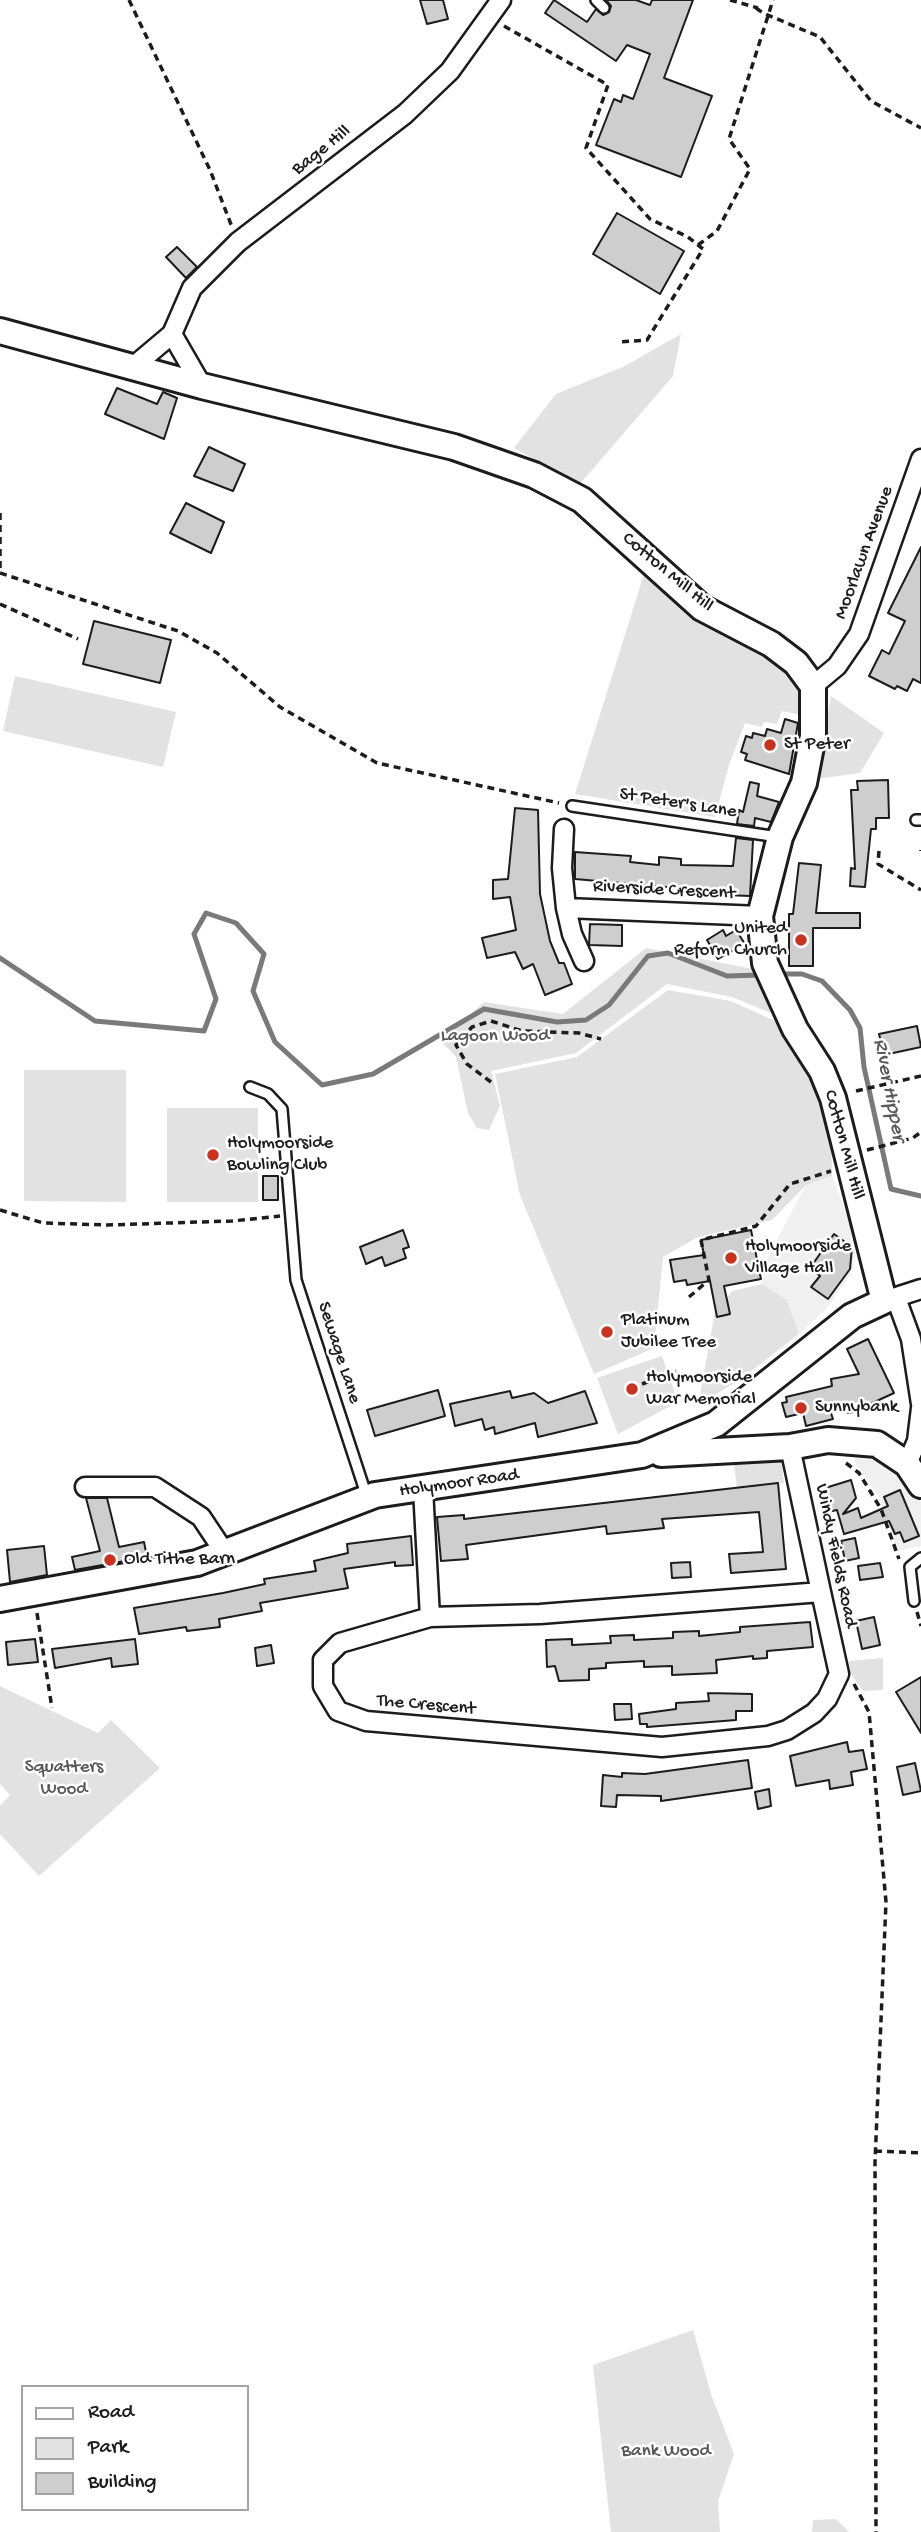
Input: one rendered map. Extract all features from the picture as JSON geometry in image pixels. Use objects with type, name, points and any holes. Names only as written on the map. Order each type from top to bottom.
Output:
[{"type":"street","name":"Bage Hill","points":[[134,366],[172,334],[192,288],[238,242],[405,114],[450,71],[501,0]]},
{"type":"street","name":"Cotton Mill Hill","points":[[0,331],[202,386],[454,447],[534,475],[582,500],[702,608],[771,644],[796,663],[813,686],[813,737],[804,783],[780,837],[760,916],[765,963],[795,1029],[822,1071],[844,1094],[849,1165],[890,1299]]},
{"type":"street","points":[[172,334],[202,386]]},
{"type":"street","name":"Moorlawn Avenue","points":[[813,686],[837,666],[859,634],[921,459]]},
{"type":"street","name":"Riverside Crescent","points":[[564,829],[562,868],[566,908],[572,934],[584,961]]},
{"type":"street","name":"Riverside Crescent","points":[[566,908],[760,916]]},
{"type":"street","points":[[907,1465],[917,1441],[921,1406],[911,1339],[890,1299],[921,1289]]},
{"type":"street","name":"Holymoor Road","points":[[0,1599],[197,1563],[367,1499],[642,1455],[716,1424],[852,1316],[890,1299]]},
{"type":"street","points":[[642,1455],[790,1447],[828,1440],[877,1444],[907,1465],[921,1485]]},
{"type":"street","name":"Windy Fields Road","points":[[790,1447],[839,1674]]},
{"type":"street","points":[[85,1487],[155,1487],[201,1517],[225,1553]]},
{"type":"street","points":[[423,1489],[430,1617]]},
{"type":"street","name":"The Crescent","points":[[821,1592],[540,1614],[430,1617],[340,1643],[323,1660],[323,1686],[338,1711],[366,1721],[662,1747],[760,1737],[787,1730],[814,1713],[827,1699],[839,1674]]},
{"type":"lane","points":[[596,0],[604,8]]},
{"type":"lane","name":"St Peter's Lane","points":[[572,806],[780,837]]},
{"type":"lane","name":"Sewage Lane","points":[[250,1087],[268,1094],[282,1109],[296,1280],[367,1499]]},
{"type":"lane","points":[[914,1601],[910,1567],[921,1558]]},
{"type":"path","points":[[129,0],[210,170],[238,242]]},
{"type":"path","points":[[730,0],[756,8],[820,37],[871,102],[921,128]]},
{"type":"path","points":[[698,245],[718,231],[750,169],[729,139],[773,0]]},
{"type":"path","points":[[490,18],[608,85],[586,148],[650,219],[703,249],[648,340],[620,342]]},
{"type":"path","points":[[0,513],[0,573],[178,631],[217,653],[279,707],[377,763],[572,806]]},
{"type":"path","points":[[0,604],[78,639]]},
{"type":"path","points":[[879,851],[878,864],[920,889]]},
{"type":"path","points":[[491,1082],[467,1064],[456,1045],[472,1027],[491,1021],[522,1031],[579,1033],[601,1039]]},
{"type":"path","points":[[844,1094],[921,1076]]},
{"type":"path","points":[[844,1094],[868,1088]]},
{"type":"path","points":[[870,1150],[913,1138],[921,1132]]},
{"type":"path","points":[[689,1297],[709,1280],[701,1240],[756,1226],[790,1184],[849,1165]]},
{"type":"path","points":[[0,1210],[43,1223],[94,1225],[292,1216]]},
{"type":"path","points":[[642,1384],[676,1371]]},
{"type":"path","points":[[838,1458],[859,1473],[865,1482],[881,1510],[900,1562]]},
{"type":"path","points":[[914,1601],[921,1626]]},
{"type":"path","points":[[37,1609],[52,1708]]},
{"type":"path","points":[[839,1674],[851,1678],[869,1712],[886,1902],[875,2151],[876,2532]]},
{"type":"path","points":[[875,2151],[921,2153]]},
{"type":"shaded area","points":[[832,1176],[857,1241],[852,1272],[827,1308],[799,1334],[787,1300],[762,1284],[768,1257],[806,1185]]},
{"type":"shaded area","points":[[859,1452],[882,1461],[912,1487],[921,1502],[921,1546],[898,1551],[878,1495],[854,1461]]},
{"type":"green space","points":[[681,334],[673,376],[579,485],[514,448],[556,394],[625,366]]},
{"type":"green space","points":[[645,571],[695,618],[785,664],[806,687],[806,716],[782,711],[777,724],[764,722],[762,727],[745,723],[729,765],[715,817],[575,794]]},
{"type":"green space","points":[[15,676],[176,712],[163,767],[3,731]]},
{"type":"green space","points":[[831,696],[884,733],[860,773],[816,779]]},
{"type":"green space","name":"Lagoon Wood","points":[[646,948],[753,969],[771,1013],[732,997],[667,984],[576,1053],[491,1071],[500,1106],[489,1130],[477,1128],[468,1113],[456,1057],[441,1041],[484,1002],[563,1014]]},
{"type":"green space","points":[[668,990],[731,1001],[775,1021],[819,1090],[831,1133],[832,1176],[806,1185],[772,1220],[698,1237],[663,1257],[654,1348],[594,1374],[520,1195],[495,1074],[577,1057]]},
{"type":"green space","points":[[24,1070],[126,1070],[126,1202],[24,1201]]},
{"type":"green space","name":"Holymoorside Bowling Club","points":[[167,1108],[258,1108],[258,1202],[167,1202]]},
{"type":"green space","points":[[762,1284],[787,1300],[799,1334],[741,1379],[713,1396],[700,1395],[717,1300],[727,1298],[732,1291]]},
{"type":"green space","points":[[662,1356],[678,1402],[618,1434],[597,1378]]},
{"type":"green space","points":[[781,1459],[784,1483],[737,1488],[734,1465]]},
{"type":"green space","points":[[883,1658],[883,1690],[863,1691],[850,1673],[849,1661]]},
{"type":"green space","name":"Squatters Wood","points":[[0,1686],[98,1733],[111,1720],[160,1768],[39,1876],[0,1834],[0,1806],[10,1795],[0,1784]]},
{"type":"green space","name":"Bank Wood","points":[[693,2330],[711,2394],[734,2454],[718,2501],[720,2532],[611,2532],[593,2365]]},
{"type":"green space","points":[[836,2519],[849,2532],[812,2532],[813,2520]]},
{"type":"building","points":[[420,0],[443,0],[448,19],[427,24]]},
{"type":"building","points":[[554,0],[587,22],[596,9],[603,15],[609,12],[611,6],[606,0],[636,0],[650,5],[652,0],[693,0],[664,78],[712,96],[681,177],[596,145],[614,99],[621,102],[623,95],[633,99],[650,54],[627,45],[616,61],[545,13]]},
{"type":"building","points":[[617,213],[684,251],[660,294],[593,254]]},
{"type":"building","points":[[177,247],[197,267],[186,278],[166,257]]},
{"type":"building","points":[[117,388],[157,404],[163,392],[177,398],[164,439],[105,414]]},
{"type":"building","points":[[209,447],[245,464],[233,491],[194,476]]},
{"type":"building","points":[[186,503],[224,522],[211,553],[170,533]]},
{"type":"building","points":[[921,547],[921,683],[913,679],[907,691],[897,686],[895,689],[869,676],[882,650],[889,654],[905,621],[888,613]]},
{"type":"building","points":[[94,621],[171,640],[160,683],[83,664]]},
{"type":"building","name":"St Peter","points":[[785,719],[798,723],[789,774],[745,760],[747,754],[741,752],[746,736],[752,738],[753,733],[765,736],[767,729],[781,733]]},
{"type":"building","points":[[888,780],[889,818],[876,818],[876,829],[871,829],[865,887],[850,886],[851,868],[855,869],[851,790],[858,790],[857,781]]},
{"type":"building","points":[[750,782],[759,784],[757,796],[779,802],[771,822],[755,818],[754,826],[737,824],[739,810],[743,812]]},
{"type":"building","points":[[515,808],[538,810],[540,894],[550,941],[559,963],[564,963],[572,984],[545,995],[533,964],[523,969],[515,952],[487,958],[482,938],[516,930],[510,897],[493,899],[493,880],[508,879]]},
{"type":"building","points":[[736,838],[753,840],[750,896],[700,894],[700,890],[575,879],[575,852],[631,856],[630,862],[659,865],[659,857],[681,859],[681,865],[733,866]]},
{"type":"building","points":[[799,863],[821,865],[816,913],[860,913],[860,928],[813,928],[813,966],[789,966],[789,914],[793,914]]},
{"type":"building","points":[[590,924],[622,925],[622,946],[589,945]]},
{"type":"building","points":[[723,930],[726,936],[736,930],[745,944],[718,959],[707,940]]},
{"type":"building","points":[[917,1026],[921,1047],[884,1055],[879,1034]]},
{"type":"building","points":[[263,1176],[278,1176],[278,1200],[263,1200]]},
{"type":"building","points":[[403,1230],[409,1247],[403,1249],[406,1258],[385,1266],[382,1257],[366,1264],[360,1247]]},
{"type":"building","name":"Holymoorside Village Hall","points":[[751,1230],[761,1279],[724,1286],[730,1314],[717,1317],[710,1281],[687,1285],[686,1280],[674,1282],[670,1260],[704,1255],[701,1240]]},
{"type":"building","points":[[834,1234],[852,1247],[850,1269],[828,1299],[811,1287],[820,1276],[810,1268]]},
{"type":"building","points":[[868,1339],[894,1393],[868,1405],[868,1409],[848,1413],[845,1405],[830,1410],[833,1419],[806,1426],[803,1413],[786,1417],[782,1403],[787,1402],[786,1397],[832,1386],[831,1379],[859,1374],[847,1349]]},
{"type":"building","points":[[438,1390],[445,1416],[375,1436],[367,1410]]},
{"type":"building","points":[[510,1391],[512,1398],[534,1393],[548,1403],[585,1391],[597,1423],[538,1437],[535,1423],[495,1434],[494,1427],[485,1430],[482,1419],[455,1426],[450,1404]]},
{"type":"building","points":[[851,1480],[856,1498],[843,1514],[858,1508],[861,1518],[888,1506],[884,1497],[900,1490],[919,1536],[904,1542],[900,1532],[895,1534],[889,1521],[844,1534],[837,1510],[832,1511],[825,1488]]},
{"type":"building","points":[[778,1483],[786,1569],[731,1573],[729,1554],[763,1552],[759,1512],[662,1519],[664,1528],[607,1534],[606,1526],[466,1545],[468,1559],[441,1561],[437,1517],[464,1515],[464,1519]]},
{"type":"building","points":[[86,1498],[107,1498],[119,1547],[144,1542],[147,1557],[75,1570],[72,1557],[100,1551]]},
{"type":"building","points":[[411,1536],[413,1565],[395,1566],[395,1562],[344,1569],[348,1588],[260,1603],[262,1611],[219,1619],[220,1627],[187,1631],[186,1627],[139,1634],[134,1608],[223,1593],[265,1584],[264,1579],[316,1571],[314,1561],[348,1553],[347,1544]]},
{"type":"building","points":[[855,1538],[859,1558],[845,1561],[841,1541]]},
{"type":"building","points":[[44,1546],[47,1575],[10,1582],[7,1550]]},
{"type":"building","points":[[690,1562],[691,1577],[672,1578],[671,1563]]},
{"type":"building","points":[[880,1563],[883,1577],[860,1580],[858,1566]]},
{"type":"building","points":[[874,1617],[880,1645],[862,1649],[856,1621]]},
{"type":"building","points":[[810,1622],[813,1647],[767,1651],[767,1658],[753,1659],[753,1656],[716,1660],[717,1673],[672,1675],[672,1666],[644,1667],[644,1661],[606,1663],[606,1668],[589,1669],[589,1680],[559,1681],[555,1666],[547,1667],[546,1640],[572,1639],[572,1645],[611,1643],[610,1636],[634,1635],[634,1640],[673,1638],[673,1632],[699,1631],[699,1636],[740,1632],[740,1627]]},
{"type":"building","points":[[35,1639],[38,1662],[8,1665],[6,1642]]},
{"type":"building","points":[[135,1639],[138,1664],[112,1667],[111,1658],[55,1668],[52,1649]]},
{"type":"building","points":[[271,1645],[274,1663],[257,1666],[255,1648]]},
{"type":"building","points":[[921,1677],[921,1733],[896,1692]]},
{"type":"building","points":[[708,1693],[752,1694],[752,1711],[736,1711],[736,1720],[647,1727],[647,1724],[640,1724],[639,1714],[676,1709],[676,1703],[709,1701]]},
{"type":"building","points":[[614,1704],[631,1704],[632,1719],[615,1720]]},
{"type":"building","points":[[847,1742],[849,1752],[863,1750],[867,1769],[851,1772],[853,1785],[830,1789],[829,1780],[796,1786],[790,1756]]},
{"type":"building","points":[[748,1760],[752,1788],[661,1801],[661,1796],[617,1795],[616,1807],[601,1806],[603,1775],[622,1777],[622,1773],[645,1774]]},
{"type":"building","points":[[915,1763],[921,1791],[903,1795],[897,1767]]},
{"type":"building","points":[[769,1789],[771,1806],[758,1809],[755,1792]]},
{"type":"waterway","name":"River Hipper","points":[[0,958],[95,1021],[204,1031],[216,999],[194,934],[206,913],[236,923],[264,954],[253,991],[275,1042],[322,1085],[373,1074],[484,1009],[557,1022],[586,1020],[609,1005],[648,956],[668,953],[727,976],[761,975]]},
{"type":"waterway","name":"River Hipper","points":[[778,974],[802,974],[822,981],[850,1010],[860,1028],[864,1067],[891,1189],[921,1196]]},
{"type":"place","name":"St Peter","points":[[770,745]]},
{"type":"place","name":"United Reform Church","points":[[801,940]]},
{"type":"place","name":"Holymoorside Bowling Club","points":[[213,1155]]},
{"type":"place","name":"Holymoorside Village Hall","points":[[731,1258]]},
{"type":"place","name":"Platinum Jubilee Tree","points":[[607,1332]]},
{"type":"place","name":"Holymoorside War Memorial","points":[[632,1389]]},
{"type":"place","name":"Sunnybank","points":[[801,1408]]},
{"type":"place","name":"Old Tithe Barn","points":[[110,1560]]}]
